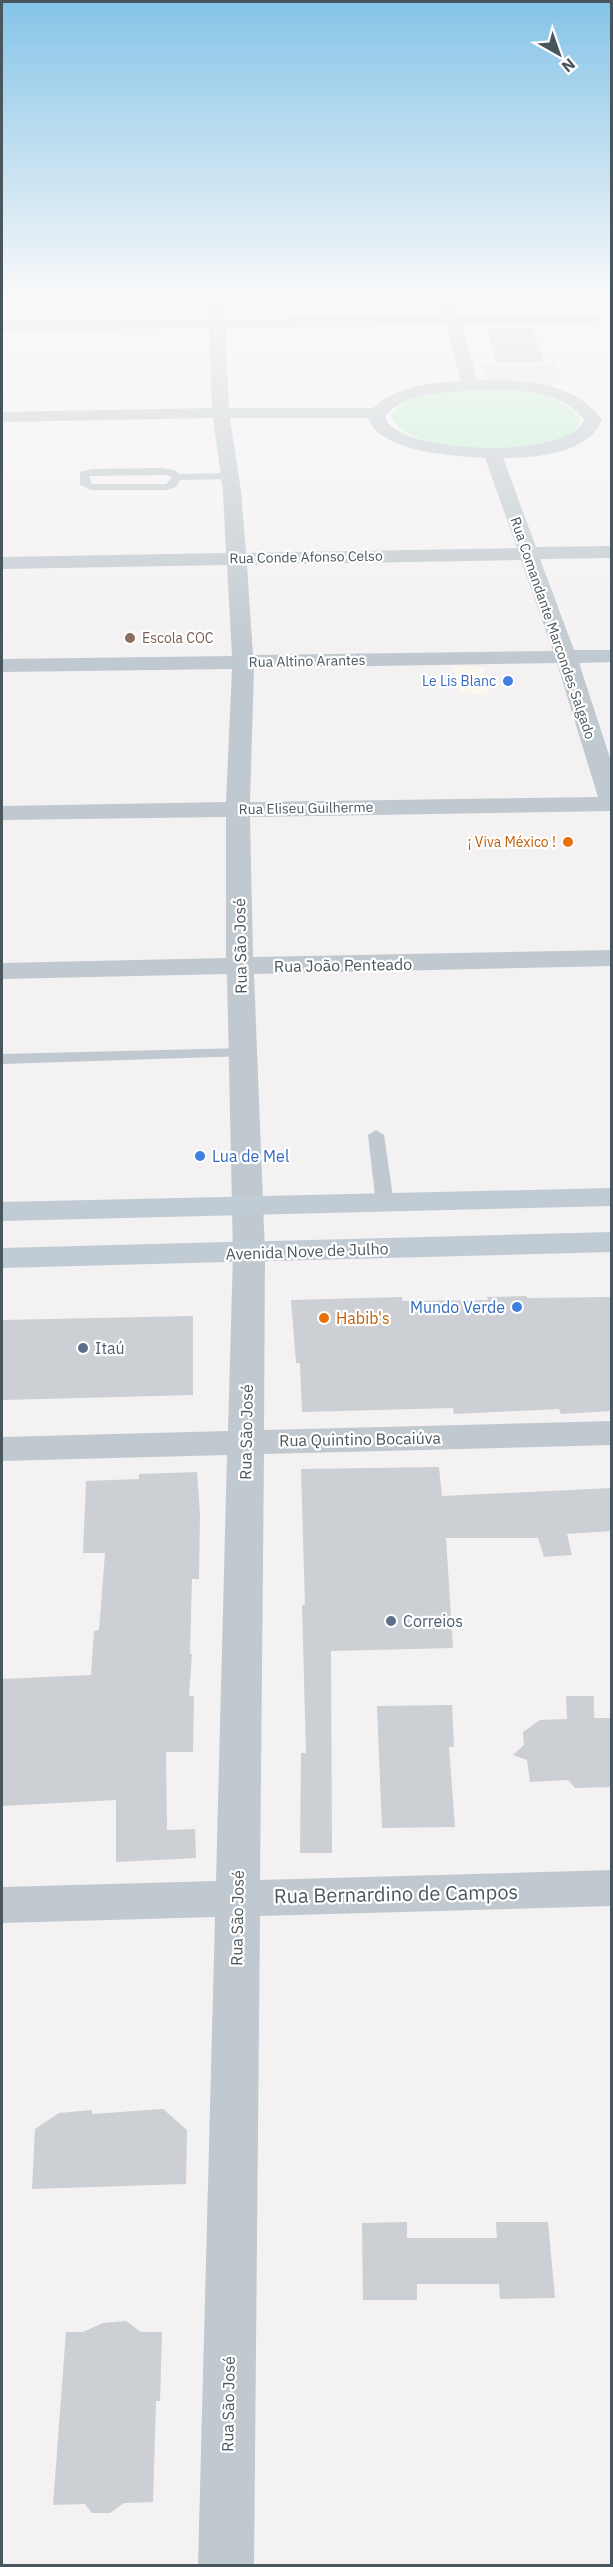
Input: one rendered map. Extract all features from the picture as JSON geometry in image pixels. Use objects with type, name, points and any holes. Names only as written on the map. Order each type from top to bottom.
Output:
[{"type":"main road","points":[[2,1212],[249,1208],[612,1197]]},
{"type":"main road","name":"Avenida Nove de Julho","points":[[2,1258],[612,1242]]},
{"type":"street","name":"Rua São José","points":[[222,420],[230,476],[243,663],[238,809],[240,967],[249,1208],[226,2565]]},
{"type":"street","points":[[378,420],[387,432],[405,441],[440,449],[492,453],[534,450],[575,439],[589,430],[594,420],[612,420]]},
{"type":"street","name":"Rua Comandante Marcondes Salgado","points":[[492,453],[566,657],[612,804]]},
{"type":"street","name":"Rua Conde Afonso Celso","points":[[2,563],[612,552]]},
{"type":"street","name":"Rua Altino Arantes","points":[[2,666],[612,656]]},
{"type":"street","name":"Rua Eliseu Guilherme","points":[[2,813],[612,804]]},
{"type":"street","name":"Rua João Penteado","points":[[2,971],[612,958]]},
{"type":"street","name":"Rua Quintino Bocaiúva","points":[[2,1449],[612,1433]]},
{"type":"street","name":"Rua Bernardino de Campos","points":[[2,1905],[612,1888]]},
{"type":"lane","points":[[177,477],[172,485],[167,487],[91,487],[85,485],[84,474],[161,471],[171,472],[177,477],[230,476]]},
{"type":"lane","points":[[2,1059],[243,1053]]},
{"type":"lane","points":[[376,1135],[385,1204]]},
{"type":"shaded area","points":[[452,666],[473,666],[484,669],[488,695],[460,693]]},
{"type":"green space","points":[[395,420],[580,420],[572,432],[556,439],[505,448],[446,445],[421,439],[402,429]]},
{"type":"building","points":[[527,1296],[527,1298],[612,1297],[612,1411],[561,1414],[559,1409],[454,1414],[453,1408],[302,1412],[300,1363],[296,1363],[291,1300],[402,1297],[402,1301],[488,1300],[487,1297]]},
{"type":"building","points":[[193,1316],[193,1395],[2,1400],[2,1320]]},
{"type":"building","points":[[439,1467],[442,1496],[612,1488],[612,1531],[567,1534],[572,1555],[544,1557],[538,1538],[446,1538],[453,1648],[331,1651],[332,1853],[300,1853],[301,1753],[306,1753],[301,1469]]},
{"type":"building","points":[[197,1472],[200,1515],[199,1579],[192,1579],[190,1654],[192,1654],[189,1696],[194,1696],[193,1752],[166,1752],[167,1830],[195,1829],[196,1858],[116,1862],[116,1800],[2,1806],[2,1679],[91,1675],[94,1631],[99,1630],[105,1553],[83,1553],[86,1481],[139,1479],[139,1474]]},
{"type":"building","points":[[566,1696],[594,1696],[594,1718],[612,1718],[612,1787],[575,1788],[568,1780],[530,1782],[527,1760],[513,1755],[524,1745],[523,1732],[540,1720],[567,1719]]},
{"type":"building","points":[[452,1705],[454,1747],[449,1747],[455,1827],[382,1828],[377,1706]]},
{"type":"building","points":[[163,2109],[187,2130],[186,2184],[32,2189],[35,2129],[59,2113],[92,2110],[92,2114]]},
{"type":"building","points":[[407,2222],[407,2238],[497,2238],[496,2222],[548,2222],[555,2298],[500,2299],[499,2284],[417,2284],[417,2300],[363,2300],[362,2223]]},
{"type":"building","points":[[126,2321],[141,2332],[162,2332],[160,2401],[156,2401],[153,2502],[124,2503],[110,2513],[92,2513],[85,2504],[53,2505],[66,2332],[83,2332],[103,2323]]},
{"type":"place","name":"Escola COC","points":[[130,638]]},
{"type":"place","name":"Le Lis Blanc","points":[[508,681]]},
{"type":"place","name":"¡ Viva México !","points":[[568,842]]},
{"type":"place","name":"Lua de Mel","points":[[200,1156]]},
{"type":"place","name":"Mundo Verde","points":[[517,1307]]},
{"type":"place","name":"Habib's","points":[[324,1318]]},
{"type":"place","name":"Itaú","points":[[83,1348]]},
{"type":"place","name":"Correios","points":[[391,1621]]}]
